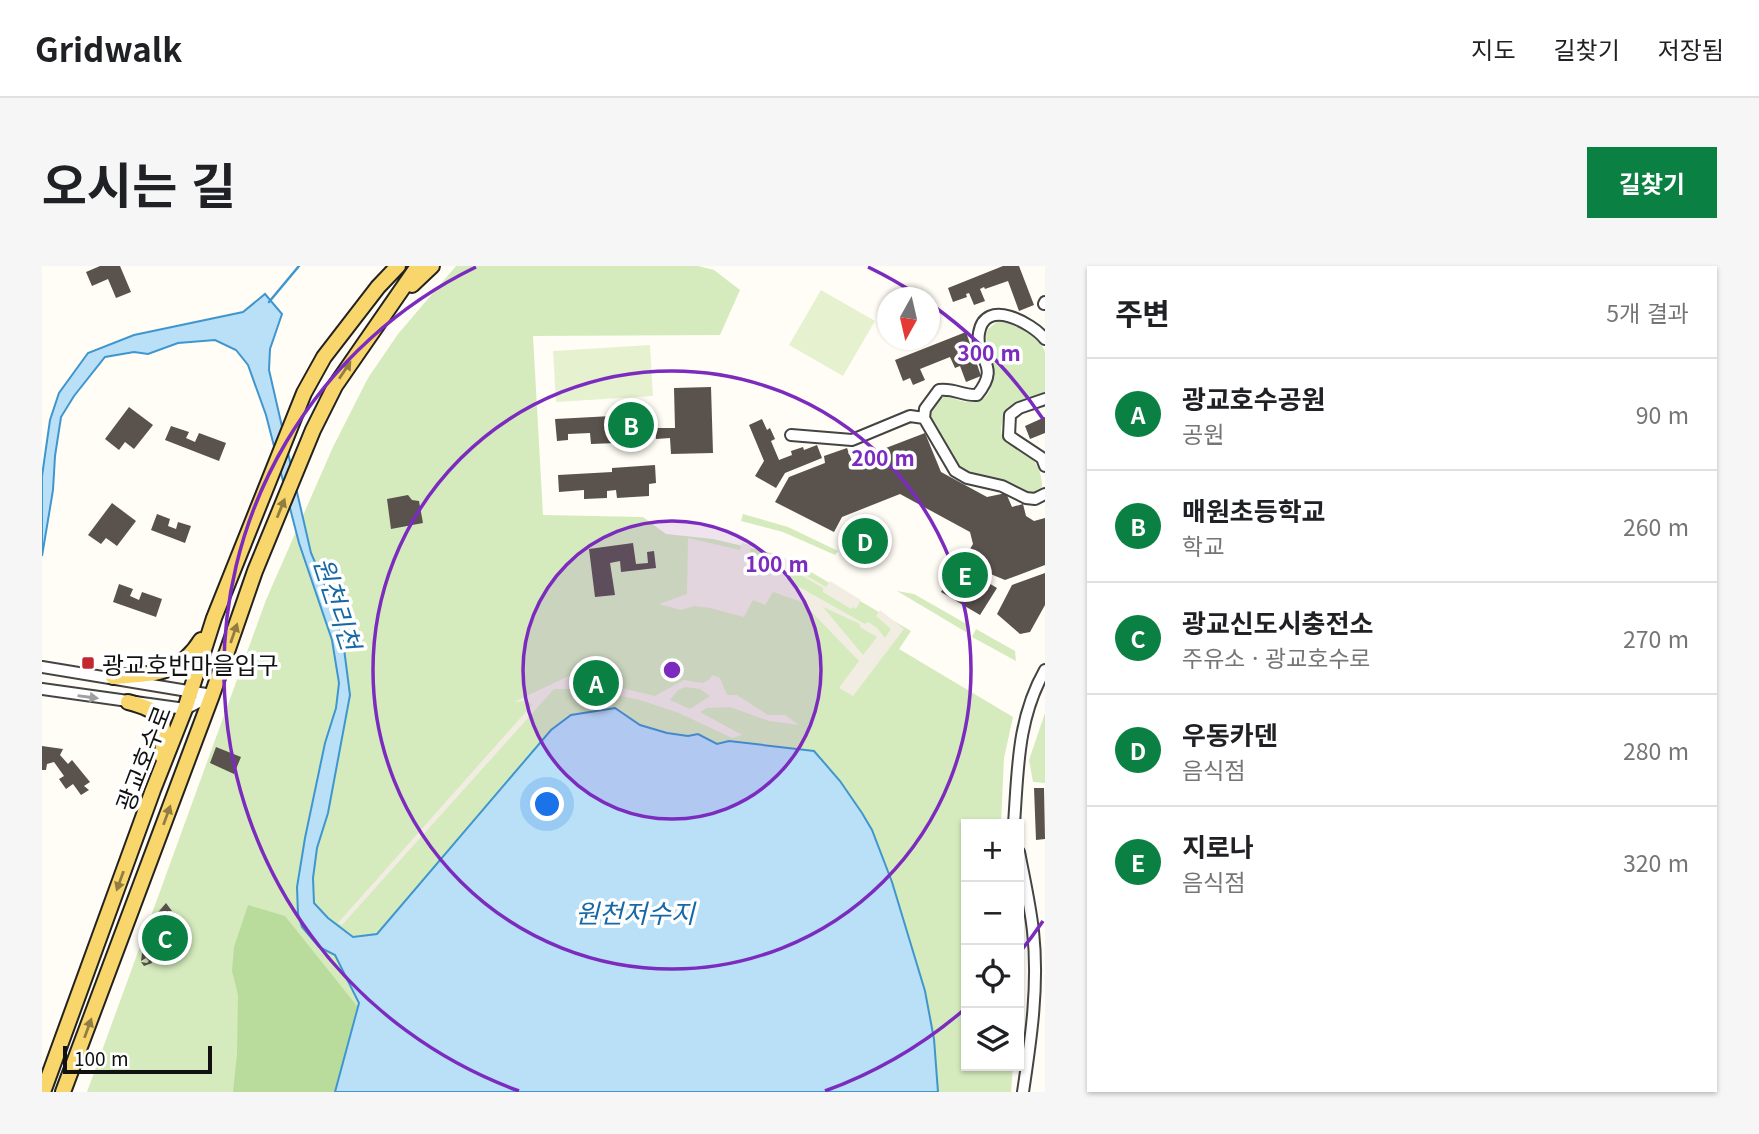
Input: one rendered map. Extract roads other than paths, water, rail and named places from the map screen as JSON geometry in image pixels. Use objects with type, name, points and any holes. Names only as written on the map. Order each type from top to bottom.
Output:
[{"type":"main road","points":[[378,287],[391,266]]},
{"type":"main road","name":"광교호수로","points":[[43,1092],[185,709],[214,618],[304,393],[324,357],[378,287],[398,266]]},
{"type":"main road","name":"광교호수로","points":[[63,1092],[212,695],[255,571],[313,430],[335,386],[418,266]]},
{"type":"main road","points":[[393,303],[432,266]]},
{"type":"main road","points":[[113,677],[154,674],[176,667],[192,653],[214,618]]},
{"type":"main road","points":[[128,702],[150,708],[160,717],[163,727],[162,771]]},
{"type":"street","points":[[1045,339],[1039,331],[1014,317],[1000,314],[986,320],[979,331],[979,341],[989,372],[986,384],[977,395],[966,396],[952,388],[939,390],[925,408],[924,418],[950,464],[967,478],[1002,486],[1026,498],[1035,499],[1045,494]]},
{"type":"street","points":[[1045,398],[1019,408],[1010,415],[1008,425],[1009,436],[1042,458],[1045,466]]},
{"type":"street","points":[[790,435],[852,440],[910,416],[924,418]]},
{"type":"street","points":[[42,667],[212,695]]},
{"type":"street","points":[[1014,819],[1017,759],[1023,726],[1034,689],[1045,670]]},
{"type":"street","points":[[44,690],[185,709],[212,695]]},
{"type":"street","points":[[1023,1092],[1033,1017],[1035,965],[1031,911],[1024,877]]},
{"type":"water","name":"원천저수지","points":[[265,294],[282,314],[270,349],[269,370],[311,553],[335,608],[343,641],[350,695],[328,813],[317,848],[313,878],[314,903],[328,918],[353,937],[377,934],[551,730],[571,715],[615,708],[640,725],[667,733],[688,736],[698,734],[717,744],[729,741],[814,751],[840,781],[862,813],[872,830],[892,882],[925,991],[934,1039],[938,1092],[335,1092],[359,1003],[335,955],[319,947],[302,927],[298,914],[297,887],[325,743],[336,708],[339,683],[332,640],[299,543],[266,415],[248,365],[236,350],[215,340],[178,343],[148,354],[134,352],[105,357],[61,417],[42,556],[42,476],[50,420],[59,393],[88,353],[134,335],[243,312]]},
{"type":"waterway","name":"원천리천","points":[[269,302],[299,266]]},
{"type":"place","name":"매원초등학교","points":[[631,425]]},
{"type":"place","name":"우동카덴","points":[[865,541]]},
{"type":"place","name":"지로나","points":[[965,575]]},
{"type":"place","name":"광교호반마을입구","points":[[88,663]]},
{"type":"place","name":"광교호수공원","points":[[596,683]]},
{"type":"place","name":"광교신도시충전소","points":[[165,938]]}]
